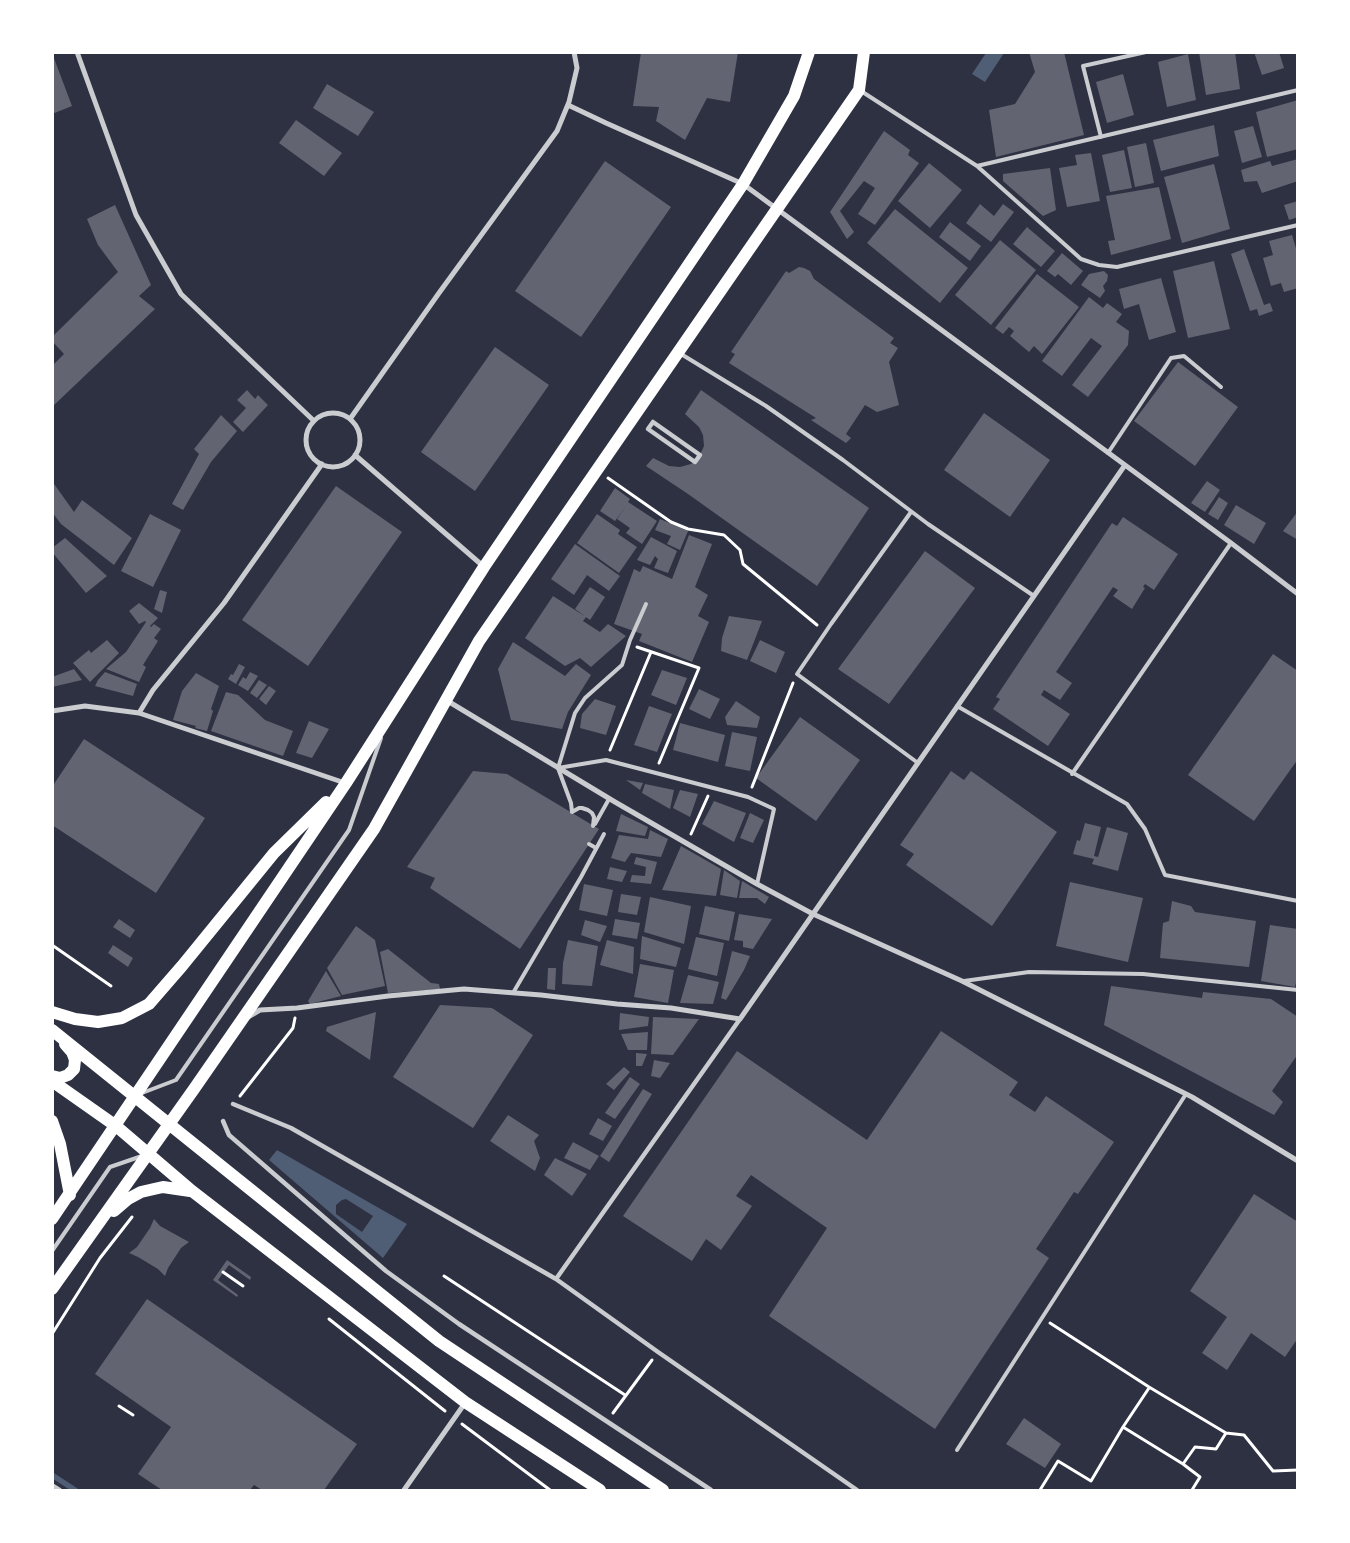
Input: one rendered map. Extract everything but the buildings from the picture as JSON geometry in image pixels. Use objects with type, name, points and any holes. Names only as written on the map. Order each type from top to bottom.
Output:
[{"type":"main road","points":[[52,1219],[70,1195],[346,783],[484,567],[743,184],[794,96],[809,52]]},
{"type":"main road","points":[[52,1289],[374,829],[479,641],[859,90],[864,52]]},
{"type":"main road","points":[[52,1012],[75,1019],[98,1022],[122,1018],[148,1004],[182,966],[274,853],[346,783]]},
{"type":"main road","points":[[52,1032],[170,1123],[439,1341],[663,1490]]},
{"type":"main road","points":[[52,1032],[72,1052],[75,1060],[74,1069],[68,1076],[60,1078],[52,1076]]},
{"type":"main road","points":[[52,1081],[116,1126],[192,1191],[465,1402],[600,1490]]},
{"type":"main road","points":[[52,1121],[60,1144],[70,1195]]},
{"type":"main road","points":[[96,1227],[128,1199],[142,1192],[164,1187],[192,1191]]},
{"type":"street","points":[[77,52],[136,216],[181,294],[314,421]]},
{"type":"street","points":[[350,418],[556,131],[568,104],[577,68],[574,52]]},
{"type":"street","points":[[568,104],[743,184],[1298,594]]},
{"type":"street","points":[[335,413],[350,418],[359,432],[360,440],[355,455],[340,466],[322,464],[314,459],[309,451],[307,433],[314,421],[326,414],[335,413]]},
{"type":"street","points":[[653,422],[700,455],[695,462],[648,429],[653,422]]},
{"type":"street","points":[[355,455],[484,567]]},
{"type":"street","points":[[139,713],[153,690],[224,603],[322,464]]},
{"type":"street","points":[[556,1278],[740,1019],[1124,465]]},
{"type":"street","points":[[446,700],[610,799],[757,884],[813,914],[962,981],[1186,1094],[1298,1161]]},
{"type":"street","points":[[52,711],[84,706],[139,713],[346,783]]},
{"type":"street","points":[[241,1021],[260,1010],[297,1008],[388,996],[464,989],[671,1008],[740,1019]]},
{"type":"street","points":[[233,1104],[291,1128],[556,1278],[658,1352],[857,1490]]},
{"type":"street","points":[[223,1122],[229,1135],[386,1271],[459,1324],[711,1490]]},
{"type":"street","points":[[404,1490],[465,1402]]},
{"type":"lane","points":[[1100,137],[1083,66],[1146,52]]},
{"type":"lane","points":[[859,90],[977,166],[1081,258],[1099,265],[1117,267],[1298,225]]},
{"type":"lane","points":[[977,166],[1298,90]]},
{"type":"lane","points":[[678,352],[766,406],[843,460],[911,512],[1034,596]]},
{"type":"lane","points":[[1108,453],[1171,358],[1184,356],[1221,387]]},
{"type":"lane","points":[[911,512],[797,674],[918,763]]},
{"type":"lane","points":[[1072,774],[1231,543]]},
{"type":"lane","points":[[610,799],[594,826],[594,817],[588,810],[579,808],[572,812],[571,803],[558,768],[574,714],[585,698],[622,665],[646,604]]},
{"type":"lane","points":[[957,706],[1126,804],[1145,829],[1165,875],[1298,902]]},
{"type":"lane","points":[[136,1096],[176,1080],[349,830],[389,715]]},
{"type":"lane","points":[[558,768],[606,760],[748,797],[774,809],[757,884]]},
{"type":"lane","points":[[513,993],[604,834]]},
{"type":"lane","points":[[589,844],[596,848]]},
{"type":"lane","points":[[962,981],[1029,972],[1143,974],[1298,990]]},
{"type":"lane","points":[[957,1450],[1186,1094]]},
{"type":"lane","points":[[52,1251],[110,1167],[149,1153]]},
{"type":"lane","points":[[52,1486],[60,1490]]},
{"type":"path","points":[[596,470],[671,522],[688,529],[724,536],[740,550],[743,564],[825,632]]},
{"type":"path","points":[[629,644],[699,668],[654,773]]},
{"type":"path","points":[[606,760],[651,652]]},
{"type":"path","points":[[748,797],[797,674]]},
{"type":"path","points":[[687,844],[712,787]]},
{"type":"path","points":[[52,945],[111,986]]},
{"type":"path","points":[[233,1104],[293,1028],[297,1008]]},
{"type":"path","points":[[52,1334],[100,1258],[136,1212]]},
{"type":"path","points":[[223,1272],[243,1286]]},
{"type":"path","points":[[444,1276],[625,1396]]},
{"type":"path","points":[[324,1315],[454,1418],[550,1490]]},
{"type":"path","points":[[1042,1317],[1149,1387],[1226,1433],[1244,1435],[1273,1471],[1298,1470]]},
{"type":"path","points":[[607,1422],[658,1352]]},
{"type":"path","points":[[1040,1490],[1058,1461],[1090,1481],[1149,1387]]},
{"type":"path","points":[[119,1406],[132,1416]]},
{"type":"path","points":[[1123,1427],[1183,1464],[1200,1477],[1192,1490]]},
{"type":"path","points":[[1183,1464],[1195,1447],[1216,1449],[1226,1433]]},
{"type":"water","points":[[986,53],[1004,53],[985,82],[972,74]]},
{"type":"water","points":[[277,1150],[407,1224],[383,1258],[269,1160]],"holes":[[[346,1199],[373,1216],[362,1232],[336,1214],[336,1205]]]},
{"type":"waterway","points":[[52,1475],[75,1490]]}]
